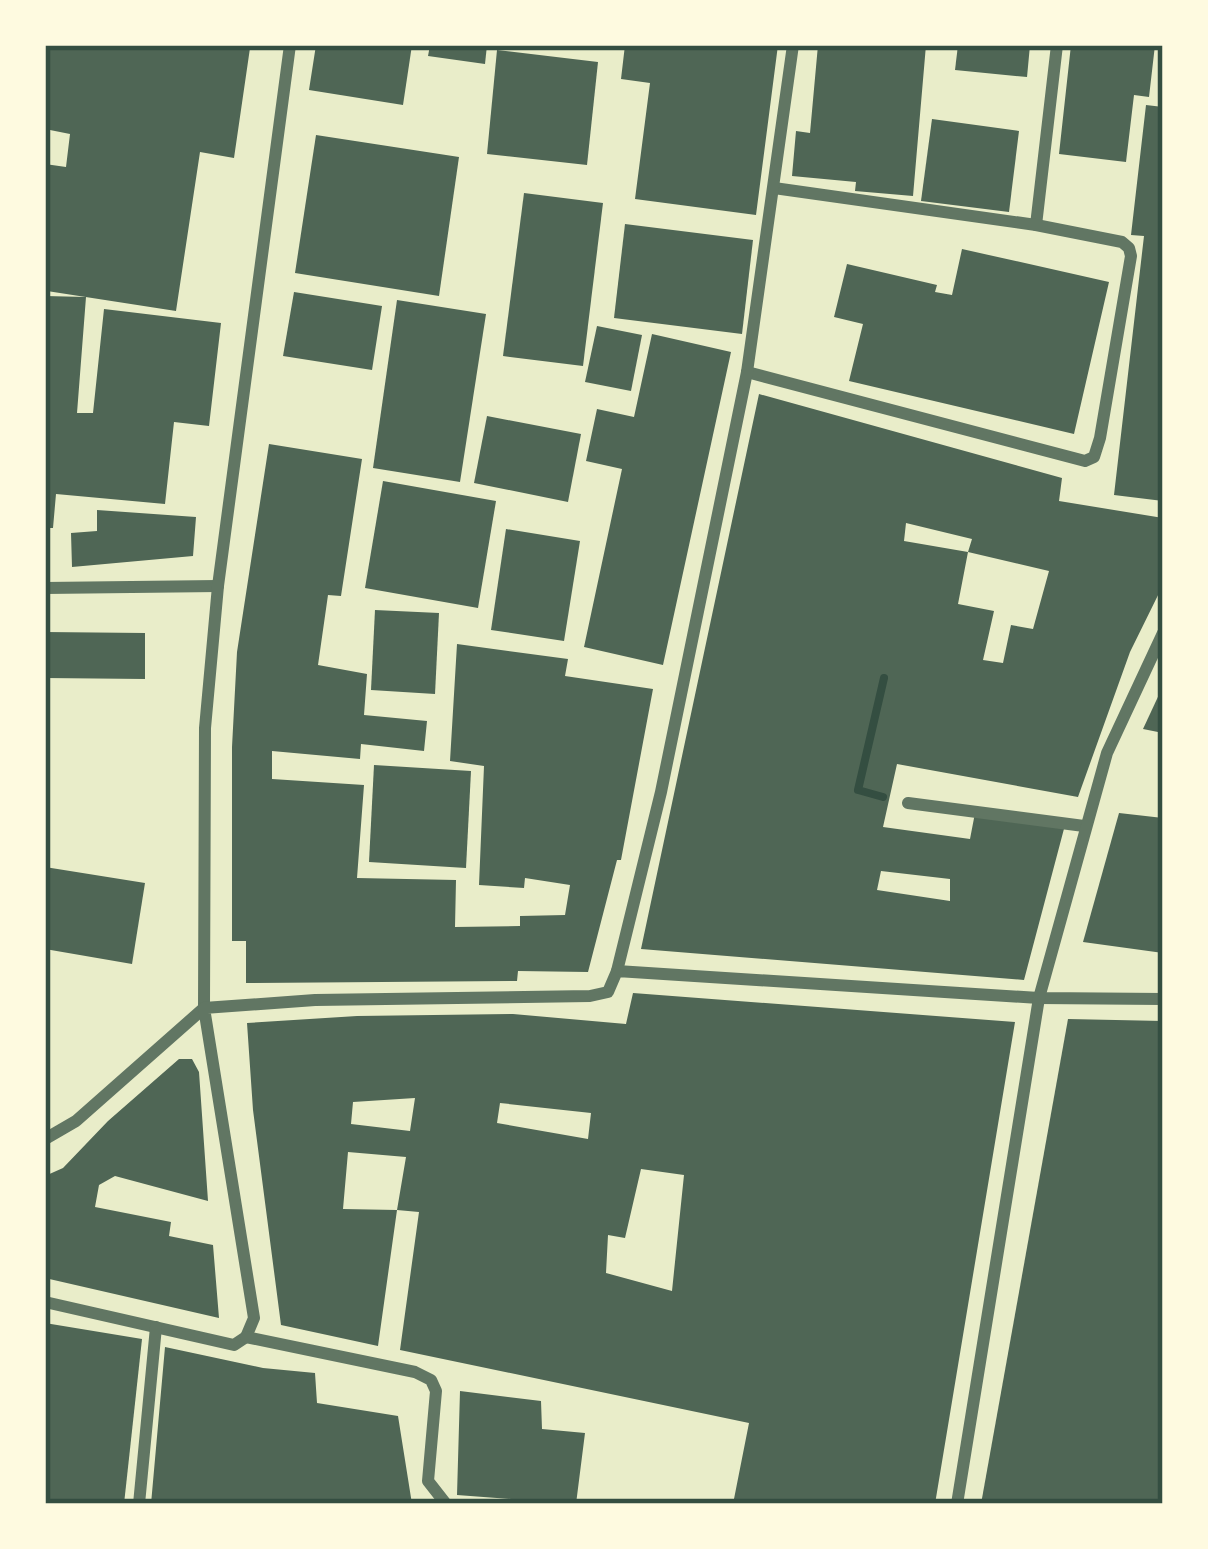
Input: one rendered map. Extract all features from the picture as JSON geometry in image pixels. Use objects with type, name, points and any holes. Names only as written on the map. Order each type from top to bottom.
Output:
[{"type":"street","points":[[45,1302],[234,1345],[246,1337],[254,1318],[204,1008],[205,728],[218,586],[290,45]]},
{"type":"street","points":[[45,1139],[76,1121],[204,1008],[315,1000],[608,992],[661,792],[747,372],[793,45]]},
{"type":"street","points":[[1036,225],[1057,45]]},
{"type":"street","points":[[747,372],[1073,459],[1091,459],[1102,431],[1130,252],[1122,242],[1036,225],[774,188]]},
{"type":"street","points":[[45,588],[218,586]]},
{"type":"street","points":[[957,1504],[1039,998],[1107,754],[1163,633]]},
{"type":"street","points":[[908,803],[1084,826]]},
{"type":"street","points":[[617,971],[1039,998],[1163,999]]},
{"type":"street","points":[[139,1504],[156,1327]]},
{"type":"street","points":[[246,1337],[415,1372],[431,1380],[436,1391],[428,1480],[446,1504]]},
{"type":"path","points":[[884,678],[858,790],[908,803]]},
{"type":"building","points":[[45,45],[250,48],[234,158],[200,152],[176,311],[47,291],[45,164],[66,167],[70,134],[45,129]]},
{"type":"building","points":[[316,45],[412,45],[403,105],[309,90]]},
{"type":"building","points":[[430,45],[487,45],[485,64],[428,56]]},
{"type":"building","points":[[625,45],[778,45],[756,215],[635,199],[650,83],[621,79]]},
{"type":"building","points":[[818,45],[926,45],[913,196],[855,191],[856,182],[792,176],[796,131],[810,133]]},
{"type":"building","points":[[958,45],[1030,45],[1027,77],[955,70]]},
{"type":"building","points":[[1071,45],[1155,45],[1149,97],[1134,95],[1126,162],[1059,154]]},
{"type":"building","points":[[497,50],[598,62],[587,165],[487,154]]},
{"type":"building","points":[[1146,105],[1163,107],[1163,501],[1114,495],[1144,236],[1131,235]]},
{"type":"building","points":[[932,119],[1019,131],[1009,212],[921,201]]},
{"type":"building","points":[[316,135],[459,157],[439,296],[295,273]]},
{"type":"building","points":[[524,193],[603,203],[583,366],[503,356]]},
{"type":"building","points":[[625,224],[753,240],[742,334],[614,318]]},
{"type":"building","points":[[962,249],[1109,282],[1074,434],[849,381],[863,324],[834,317],[847,264],[937,285],[935,292],[952,295]]},
{"type":"building","points":[[294,292],[382,306],[372,370],[283,356]]},
{"type":"building","points":[[45,296],[86,297],[77,413],[93,413],[104,309],[221,323],[209,426],[174,422],[165,504],[56,494],[53,528],[45,528]]},
{"type":"building","points":[[397,300],[486,314],[460,482],[373,468]]},
{"type":"building","points":[[597,326],[642,335],[631,391],[585,382]]},
{"type":"building","points":[[652,334],[731,352],[663,665],[584,647],[622,469],[586,461],[597,409],[634,417]]},
{"type":"building","points":[[759,394],[1062,478],[1059,501],[1163,518],[1163,585],[1130,652],[1078,797],[897,764],[883,827],[970,839],[975,813],[1065,825],[1024,980],[641,949]],"holes":[[[906,523],[972,539],[968,552],[904,541]],[[968,552],[1049,571],[1033,629],[1011,625],[1003,663],[983,660],[994,611],[958,604]],[[881,871],[950,879],[950,901],[877,890]]]},
{"type":"building","points":[[487,416],[581,434],[568,502],[474,483]]},
{"type":"building","points":[[269,444],[362,459],[341,596],[328,595],[318,665],[367,674],[364,715],[427,721],[424,751],[361,744],[360,759],[272,751],[272,779],[364,785],[357,878],[456,880],[455,927],[520,926],[520,916],[565,915],[570,885],[525,878],[524,888],[479,885],[484,766],[450,761],[457,644],[568,659],[565,676],[653,689],[621,860],[617,860],[588,972],[518,971],[517,981],[246,983],[246,941],[232,941],[232,747],[237,652]]},
{"type":"building","points":[[383,481],[496,501],[478,608],[365,588]]},
{"type":"building","points":[[97,510],[196,517],[193,556],[72,567],[71,533],[97,531]]},
{"type":"building","points":[[506,529],[580,541],[564,641],[491,630]]},
{"type":"building","points":[[375,610],[439,613],[435,694],[371,690]]},
{"type":"building","points":[[45,632],[145,633],[145,679],[45,678]]},
{"type":"building","points":[[1163,686],[1163,733],[1143,729]]},
{"type":"building","points":[[374,765],[471,771],[466,868],[369,862]]},
{"type":"building","points":[[1119,813],[1163,818],[1163,953],[1083,942]]},
{"type":"building","points":[[45,867],[145,883],[132,964],[45,949]]},
{"type":"building","points":[[633,993],[1015,1022],[935,1504],[733,1504],[749,1423],[400,1350],[419,1212],[397,1210],[378,1346],[281,1325],[253,1110],[247,1023],[513,1014],[626,1024]],"holes":[[[415,1098],[410,1131],[351,1124],[353,1102]],[[500,1103],[591,1113],[588,1139],[497,1123]],[[348,1152],[406,1157],[397,1210],[343,1209]],[[641,1169],[684,1175],[672,1291],[606,1273],[608,1235],[625,1238]]]},
{"type":"building","points":[[1068,1019],[1163,1021],[1163,1504],[981,1504]]},
{"type":"building","points":[[179,1059],[192,1059],[199,1072],[208,1201],[115,1176],[99,1185],[95,1207],[171,1222],[169,1236],[213,1245],[219,1318],[45,1278],[45,1176],[63,1168]]},
{"type":"building","points":[[45,1323],[142,1339],[124,1504],[45,1504]]},
{"type":"building","points":[[165,1347],[263,1368],[315,1373],[317,1403],[398,1416],[412,1504],[151,1504]]},
{"type":"building","points":[[460,1391],[541,1401],[542,1429],[585,1433],[576,1504],[457,1495]]}]
